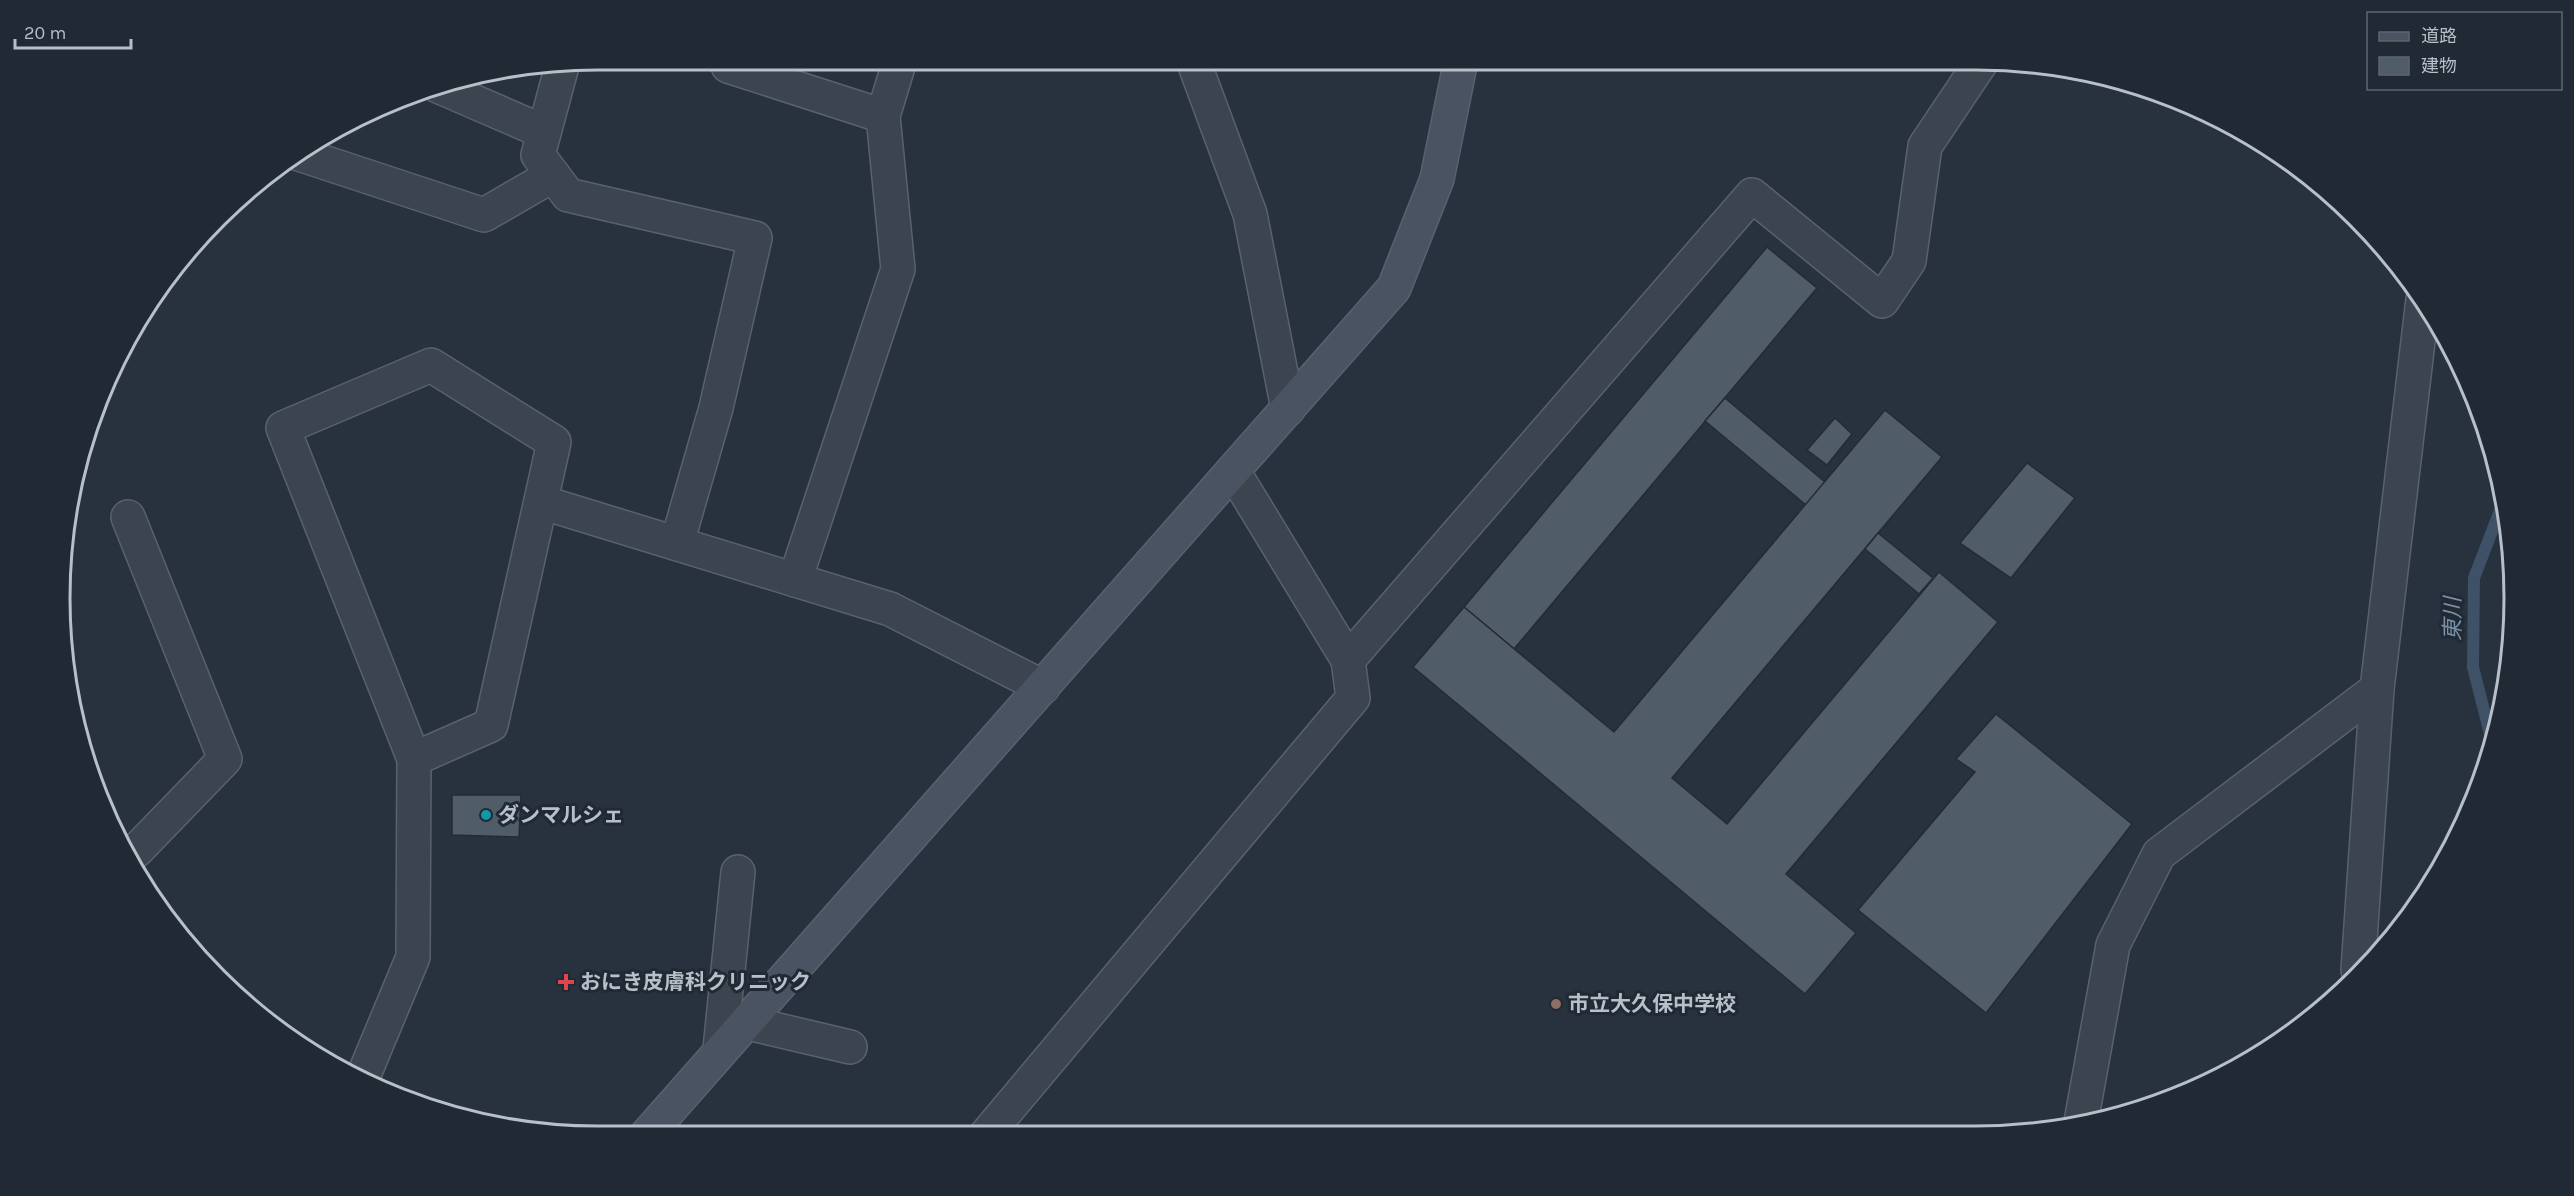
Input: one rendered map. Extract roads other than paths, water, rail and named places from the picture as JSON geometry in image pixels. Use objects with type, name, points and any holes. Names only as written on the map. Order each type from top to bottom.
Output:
[{"type":"street","points":[[744,71],[883,116]]},
{"type":"street","points":[[795,580],[898,269],[883,116],[897,71]]},
{"type":"street","points":[[1197,71],[1250,214],[1288,408]]},
{"type":"street","points":[[655,1126],[720,1049],[1394,288],[1437,179],[1459,71]]},
{"type":"street","points":[[1348,660],[1752,195],[1882,301],[1909,261],[1925,146],[1975,71]]},
{"type":"street","points":[[560,72],[538,155],[568,195],[755,238],[716,408],[677,543]]},
{"type":"street","points":[[450,91],[544,132]]},
{"type":"street","points":[[308,157],[484,215],[553,175]]},
{"type":"street","points":[[2359,961],[2377,689],[2421,315]]},
{"type":"street","points":[[365,1071],[413,957],[414,759],[283,428],[431,365],[554,442],[491,725],[414,759]]},
{"type":"street","points":[[994,1126],[1353,698],[1348,660],[1233,471]]},
{"type":"street","points":[[541,502],[890,609],[1043,687]]},
{"type":"street","points":[[128,517],[225,759],[135,851]]},
{"type":"street","points":[[2082,1114],[2113,945],[2159,855],[2377,689]]},
{"type":"street","points":[[720,1049],[738,872]]},
{"type":"street","points":[[744,1022],[850,1047]]},
{"type":"waterway","name":"東川","points":[[2488,726],[2473,667],[2474,578],[2497,518]]},
{"type":"place","name":"ダンマルシェ","points":[[486,815]]},
{"type":"place","name":"おにき皮膚科クリニック","points":[[566,982]]},
{"type":"place","name":"市立大久保中学校","points":[[1556,1004]]}]
